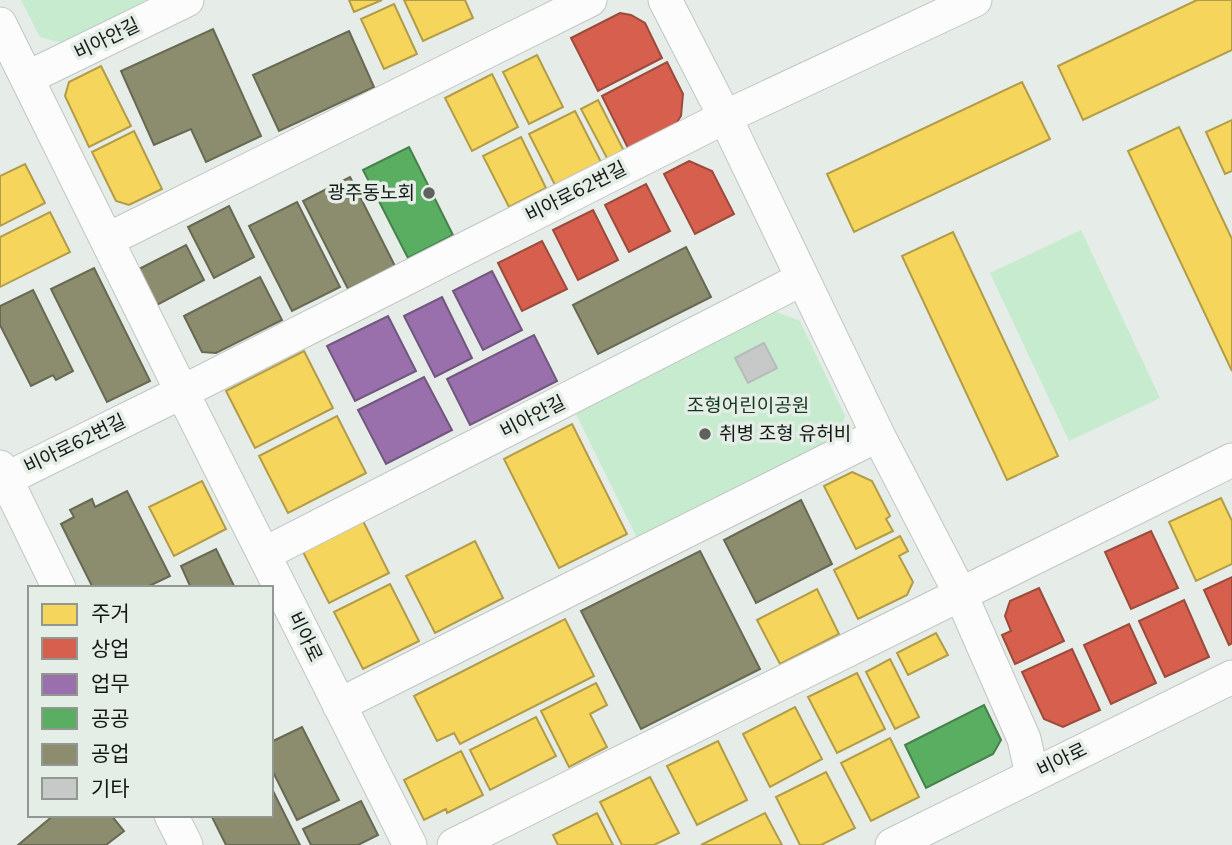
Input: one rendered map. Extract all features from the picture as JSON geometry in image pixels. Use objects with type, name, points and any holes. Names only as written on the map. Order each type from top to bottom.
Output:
[{"type":"street","name":"비아안길","points":[[27,79],[187,0]]},
{"type":"street","points":[[107,240],[590,0]]},
{"type":"street","points":[[664,0],[725,117],[878,435],[960,593],[1024,739],[1032,775]]},
{"type":"street","name":"비아로62번길","points":[[3,473],[182,392],[725,117],[975,0]]},
{"type":"street","points":[[0,24],[182,392]]},
{"type":"street","name":"비아안길","points":[[264,554],[802,279]]},
{"type":"street","name":"비아로","points":[[182,392],[410,845]]},
{"type":"street","points":[[339,705],[878,435]]},
{"type":"street","points":[[454,845],[1232,460]]},
{"type":"street","points":[[3,473],[58,586]]},
{"type":"street","name":"비아로","points":[[892,845],[1232,677]]},
{"type":"street","points":[[172,817],[186,845]]},
{"type":"green space","points":[[21,0],[147,0],[63,43],[40,37]]},
{"type":"green space","points":[[1081,230],[1160,398],[1069,441],[990,273]]},
{"type":"green space","name":"조형어린이공원","points":[[774,311],[800,321],[845,416],[838,440],[639,542],[576,414]]},
{"type":"building: 주거","points":[[349,0],[382,0],[354,12]]},
{"type":"building: 주거","points":[[404,0],[465,0],[473,18],[423,41]]},
{"type":"building: 주거","points":[[1197,0],[1232,0],[1232,50],[1083,120],[1058,66]]},
{"type":"building: 주거","points":[[394,4],[417,54],[384,69],[361,19]]},
{"type":"building: 주거","points":[[537,55],[563,107],[529,124],[503,72]]},
{"type":"building: 주거","points":[[101,66],[131,126],[89,147],[65,96],[69,82]]},
{"type":"building: 주거","points":[[492,74],[518,127],[472,151],[445,98]]},
{"type":"building: 주거","points":[[1022,82],[1050,139],[854,232],[827,174]]},
{"type":"building: 주거","points":[[598,100],[624,151],[608,160],[581,109]]},
{"type":"building: 주거","points":[[575,111],[601,162],[555,185],[529,134]]},
{"type":"building: 주거","points":[[1232,120],[1232,171],[1225,174],[1206,132]]},
{"type":"building: 주거","points":[[1179,127],[1232,239],[1232,371],[1128,151]]},
{"type":"building: 주거","points":[[134,131],[162,189],[129,205],[116,201],[92,152]]},
{"type":"building: 주거","points":[[521,137],[546,188],[509,207],[483,156]]},
{"type":"building: 주거","points":[[25,164],[45,203],[0,226],[0,176]]},
{"type":"building: 주거","points":[[50,212],[70,252],[0,287],[0,237]]},
{"type":"building: 주거","points":[[953,232],[1058,456],[1007,480],[902,256]]},
{"type":"building: 주거","points":[[304,351],[333,408],[255,448],[226,391]]},
{"type":"building: 주거","points":[[337,416],[366,473],[288,513],[259,456]]},
{"type":"building: 주거","points":[[572,424],[627,534],[559,568],[504,459]]},
{"type":"building: 주거","points":[[852,472],[872,481],[890,516],[886,519],[893,531],[856,549],[824,486]]},
{"type":"building: 주거","points":[[202,481],[226,529],[174,556],[149,507]]},
{"type":"building: 주거","points":[[1221,498],[1232,521],[1232,564],[1196,581],[1169,522]]},
{"type":"building: 주거","points":[[362,519],[389,573],[329,603],[302,550]]},
{"type":"building: 주거","points":[[900,536],[908,551],[899,556],[913,582],[907,595],[858,619],[834,570]]},
{"type":"building: 주거","points":[[475,541],[503,598],[435,633],[406,576]]},
{"type":"building: 주거","points":[[390,584],[419,641],[363,669],[334,612]]},
{"type":"building: 주거","points":[[817,589],[839,634],[780,664],[757,620]]},
{"type":"building: 주거","points":[[565,619],[594,676],[460,744],[454,733],[437,741],[414,696]]},
{"type":"building: 주거","points":[[936,633],[948,655],[908,675],[897,653]]},
{"type":"building: 주거","points":[[890,659],[919,717],[895,729],[866,672]]},
{"type":"building: 주거","points":[[857,673],[885,729],[837,753],[808,697]]},
{"type":"building: 주거","points":[[596,683],[607,705],[590,714],[607,747],[569,767],[541,711]]},
{"type":"building: 주거","points":[[795,707],[822,759],[770,787],[743,734]]},
{"type":"building: 주거","points":[[536,717],[556,756],[490,790],[470,750]]},
{"type":"building: 주거","points":[[890,738],[919,797],[871,821],[841,763]]},
{"type":"building: 주거","points":[[718,741],[747,800],[697,825],[667,766]]},
{"type":"building: 주거","points":[[461,751],[483,795],[447,813],[446,809],[424,820],[404,780]]},
{"type":"building: 주거","points":[[826,772],[855,828],[821,845],[800,845],[776,797]]},
{"type":"building: 주거","points":[[650,777],[679,833],[654,845],[622,845],[600,802]]},
{"type":"building: 주거","points":[[597,813],[613,845],[558,845],[553,835]]},
{"type":"building: 주거","points":[[765,813],[782,845],[701,845]]},
{"type":"building: 상업","points":[[620,13],[631,15],[645,23],[662,58],[598,91],[571,38]]},
{"type":"building: 상업","points":[[667,62],[683,94],[681,116],[671,131],[630,152],[602,96]]},
{"type":"building: 상업","points":[[689,161],[712,171],[734,214],[695,234],[664,174]]},
{"type":"building: 상업","points":[[646,184],[670,231],[629,252],[605,205]]},
{"type":"building: 상업","points":[[593,210],[618,260],[578,280],[553,230]]},
{"type":"building: 상업","points":[[542,241],[567,289],[522,311],[498,263]]},
{"type":"building: 상업","points":[[1151,531],[1178,588],[1131,609],[1105,552]]},
{"type":"building: 상업","points":[[1232,577],[1232,643],[1229,645],[1204,590]]},
{"type":"building: 상업","points":[[1039,588],[1064,641],[1015,664],[1002,635],[1011,631],[1005,616],[1010,601]]},
{"type":"building: 상업","points":[[1184,600],[1209,657],[1165,677],[1139,621]]},
{"type":"building: 상업","points":[[1129,624],[1156,683],[1111,704],[1084,645]]},
{"type":"building: 상업","points":[[1072,649],[1100,710],[1063,727],[1044,719],[1022,672]]},
{"type":"building: 업무","points":[[492,271],[522,330],[483,350],[453,291]]},
{"type":"building: 업무","points":[[442,297],[472,358],[435,377],[404,316]]},
{"type":"building: 업무","points":[[388,316],[416,371],[355,401],[327,346]]},
{"type":"building: 업무","points":[[534,335],[557,381],[470,425],[447,379]]},
{"type":"building: 업무","points":[[424,377],[452,430],[386,464],[358,410]]},
{"type":"building: 공공","points":[[409,147],[453,235],[408,258],[363,170]]},
{"type":"building: 공공","points":[[984,705],[1001,740],[993,754],[926,788],[905,745]]},
{"type":"building: 공업","points":[[213,29],[261,136],[206,162],[191,129],[154,145],[121,71]]},
{"type":"building: 공업","points":[[349,31],[374,87],[279,131],[253,75]]},
{"type":"building: 공업","points":[[350,177],[395,266],[348,289],[303,201]]},
{"type":"building: 공업","points":[[297,202],[340,287],[292,311],[249,226]]},
{"type":"building: 공업","points":[[229,206],[254,257],[214,278],[188,227]]},
{"type":"building: 공업","points":[[186,245],[204,280],[157,305],[139,269]]},
{"type":"building: 공업","points":[[686,247],[711,297],[598,354],[573,305]]},
{"type":"building: 공업","points":[[94,268],[150,381],[107,402],[51,289]]},
{"type":"building: 공업","points":[[260,277],[282,320],[216,353],[202,352],[184,316]]},
{"type":"building: 공업","points":[[33,290],[73,371],[56,380],[53,375],[31,386],[0,325],[0,306]]},
{"type":"building: 공업","points":[[127,491],[170,576],[149,586],[92,586],[61,524],[74,517],[70,510],[92,499],[95,507]]},
{"type":"building: 공업","points":[[801,500],[832,564],[756,603],[724,540]]},
{"type":"building: 공업","points":[[216,549],[234,586],[190,586],[181,566]]},
{"type":"building: 공업","points":[[700,551],[760,669],[641,729],[581,611]]},
{"type":"building: 공업","points":[[302,727],[339,800],[297,820],[273,772],[273,741]]},
{"type":"building: 공업","points":[[273,791],[300,845],[226,845],[212,817],[273,817]]},
{"type":"building: 공업","points":[[361,801],[378,835],[358,845],[311,845],[303,829]]},
{"type":"building: 공업","points":[[52,817],[113,817],[124,831],[106,845],[18,845]]},
{"type":"building: 기타","points":[[764,343],[777,368],[748,383],[735,358]]},
{"type":"place","name":"광주동노회","points":[[429,193]]},
{"type":"place","name":"취병 조형 유허비","points":[[705,434]]}]
